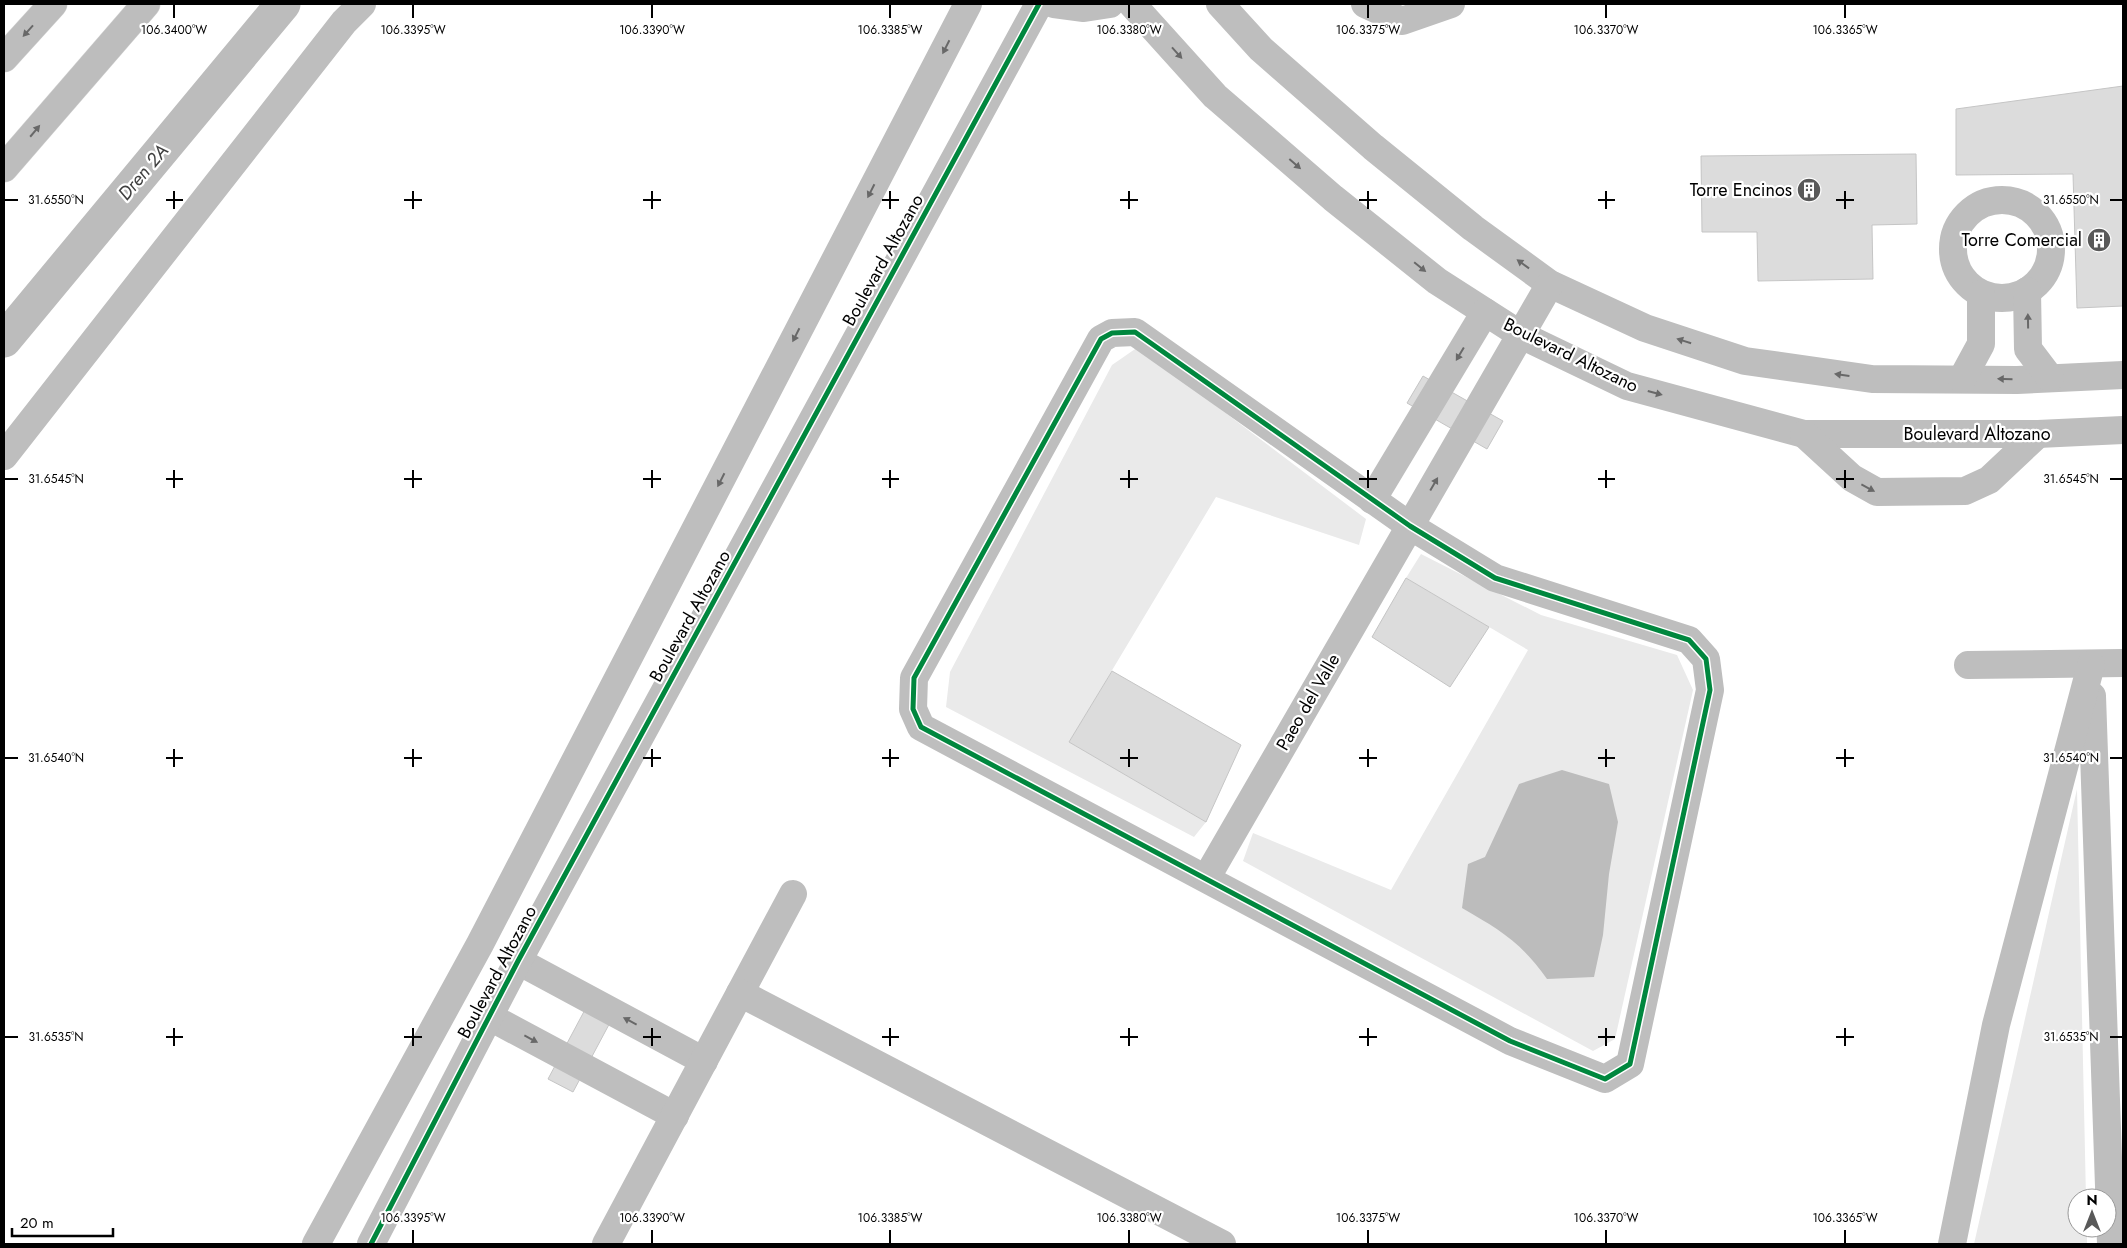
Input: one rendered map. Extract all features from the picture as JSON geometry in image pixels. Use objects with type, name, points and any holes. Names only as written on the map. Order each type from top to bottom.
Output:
[{"type":"highway","points":[[4,58],[53,4]]},
{"type":"highway","points":[[4,168],[146,4]]},
{"type":"street","points":[[4,456],[344,22],[362,4]]},
{"type":"street","name":"Boulevard Altozano","points":[[316,1244],[480,944],[968,4]]},
{"type":"street","name":"Boulevard Altozano","points":[[371,1244],[518,960],[1038,4]]},
{"type":"street","points":[[1054,4],[1084,8],[1110,4]]},
{"type":"street","name":"Boulevard Altozano","points":[[1132,4],[1215,96],[1333,198],[1437,281],[1520,335],[1627,386],[1804,434],[2038,434],[2123,430]]},
{"type":"street","points":[[1220,4],[1261,49],[1373,147],[1473,228],[1550,284],[1645,328],[1745,361],[1872,379],[2050,378],[2123,375]]},
{"type":"street","points":[[1364,4],[1402,21],[1451,4]]},
{"type":"street","points":[[2003,200],[2018,203],[2032,210],[2043,222],[2049,236],[2051,252],[2048,267],[2039,281],[2028,291],[2013,297],[1998,298],[1981,294],[1967,284],[1957,271],[1952,255],[1954,238],[1961,222],[1972,210],[1987,202],[2003,200]]},
{"type":"street","name":"Paeo del Valle","points":[[1207,877],[1550,284]]},
{"type":"street","points":[[2028,291],[2028,350],[2050,378]]},
{"type":"street","points":[[1962,379],[1981,344],[1981,294]]},
{"type":"street","points":[[1372,500],[1485,312]]},
{"type":"street","points":[[1135,332],[1372,500],[1410,526],[1495,578],[1688,640],[1706,659],[1710,690],[1630,1064],[1604,1079],[1510,1041],[1207,877],[922,727],[913,709],[914,678],[1101,339],[1112,333],[1135,332]]},
{"type":"street","points":[[1804,434],[1852,478],[1877,492],[1965,491],[1989,480],[2038,434]]},
{"type":"street","points":[[1968,665],[2123,664]]},
{"type":"street","points":[[1952,1244],[1996,1025],[2091,665]]},
{"type":"street","points":[[2091,665],[2111,1244]]},
{"type":"street","points":[[606,1244],[793,894]]},
{"type":"street","points":[[518,960],[704,1061]]},
{"type":"street","points":[[740,994],[1222,1244]]},
{"type":"street","points":[[488,1016],[675,1116]]},
{"type":"shaded area","points":[[1138,347],[1366,519],[1359,545],[1216,497],[1069,742],[1206,822],[1194,837],[946,707],[950,672],[1112,365]]},
{"type":"shaded area","points":[[1421,554],[1541,615],[1677,655],[1693,690],[1615,1039],[1593,1051],[1243,861],[1253,833],[1391,890],[1528,650],[1406,578]]},
{"type":"shaded area","points":[[1562,770],[1609,784],[1618,822],[1609,874],[1603,935],[1594,977],[1547,979],[1519,946],[1488,923],[1462,908],[1468,864],[1485,857],[1519,784]]},
{"type":"shaded area","points":[[2077,789],[2086,1188],[2067,1188],[2067,1238],[2087,1238],[2087,1244],[1974,1244]]},
{"type":"building","name":"Torre Comercial","points":[[2123,86],[2123,306],[2077,308],[2073,174],[1956,175],[1956,109]]},
{"type":"building","name":"Torre Encinos","points":[[1916,154],[1917,224],[1872,225],[1873,279],[1758,281],[1757,232],[1702,232],[1701,156]]},
{"type":"building","points":[[1423,376],[1503,421],[1487,449],[1407,403]]},
{"type":"building","points":[[1406,578],[1489,627],[1450,687],[1372,637]]},
{"type":"building","points":[[1112,671],[1241,745],[1206,822],[1069,742]]},
{"type":"building","points":[[596,989],[621,1002],[573,1092],[548,1079]]},
{"type":"waterway","name":"Dren 2A","points":[[4,340],[283,4]]},
{"type":"cycle path","points":[[371,1244],[518,961],[1039,4]]},
{"type":"cycle path","points":[[1135,332],[1410,526],[1495,578],[1689,640],[1706,659],[1710,690],[1630,1064],[1605,1079],[1510,1041],[921,727],[913,709],[914,678],[1101,339],[1112,333],[1135,332]]},
{"type":"place","name":"Torre Encinos","points":[[1809,190]]},
{"type":"place","name":"Torre Comercial","points":[[2099,240]]}]
